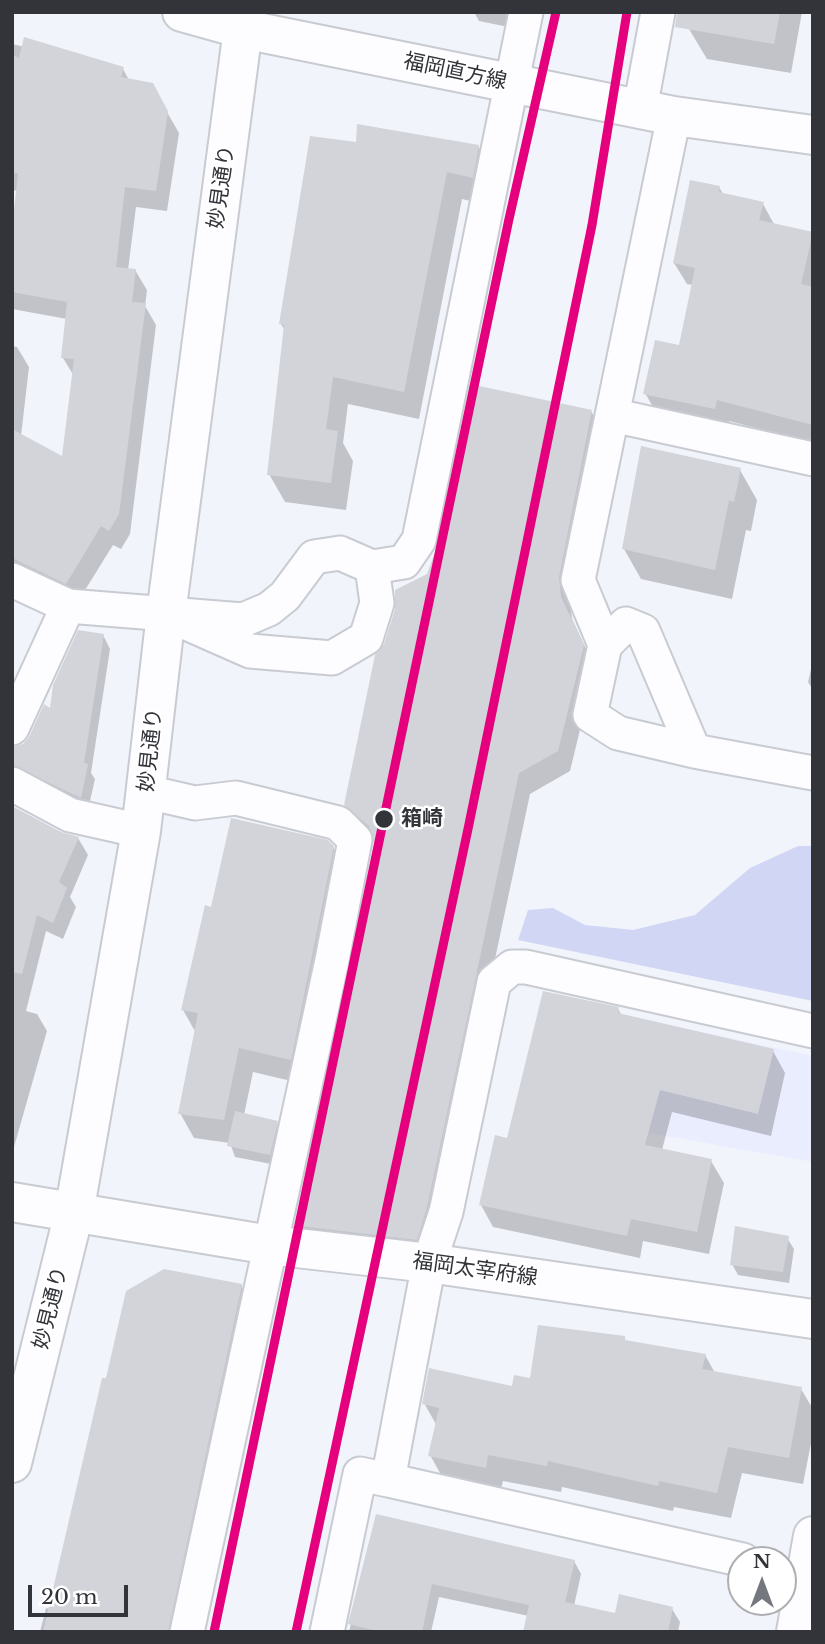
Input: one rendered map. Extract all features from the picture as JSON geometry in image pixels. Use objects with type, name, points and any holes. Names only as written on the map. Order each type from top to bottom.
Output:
[{"type":"main road","name":"福岡直方線","points":[[182,12],[245,20],[513,84],[657,112],[813,135]]},
{"type":"main road","name":"妙見通り","points":[[12,1463],[74,1213],[141,831],[166,614],[245,20]]},
{"type":"main road","name":"福岡太宰府線","points":[[12,1202],[270,1245],[429,1263],[813,1318]]},
{"type":"main road","points":[[797,1565],[813,1536]]},
{"type":"street","points":[[12,580],[68,606],[243,620],[269,608],[285,596],[314,557],[340,553],[373,567],[404,562],[419,540],[526,12]]},
{"type":"street","points":[[606,645],[578,580],[612,415],[657,112],[658,12]]},
{"type":"street","points":[[612,415],[813,459]]},
{"type":"street","points":[[166,614],[250,651],[332,658],[366,638],[377,604],[373,567]]},
{"type":"street","points":[[12,728],[68,606]]},
{"type":"street","points":[[694,751],[643,631],[626,624],[606,645],[590,715],[618,733],[694,751],[813,773]]},
{"type":"street","points":[[12,784],[70,815],[141,831]]},
{"type":"street","points":[[147,792],[195,803],[236,798],[338,824],[355,840],[332,960],[187,1632]]},
{"type":"street","points":[[388,1480],[429,1263],[446,1212],[494,982],[512,967],[526,967],[813,1031]]},
{"type":"street","points":[[327,1632],[360,1475],[727,1556]]},
{"type":"shaded area","points":[[798,846],[813,846],[813,1001],[518,940],[528,910],[553,908],[585,925],[633,930],[695,915],[750,868]]},
{"type":"shaded area","points":[[628,1016],[813,1056],[813,1162],[649,1133],[639,1172]]},
{"type":"building","points":[[677,12],[780,12],[774,44],[675,27]]},
{"type":"building","points":[[24,37],[124,67],[121,77],[153,83],[168,111],[156,191],[125,187],[116,267],[136,269],[132,302],[146,303],[119,514],[109,531],[101,526],[66,584],[12,558],[12,429],[62,456],[74,359],[61,358],[67,302],[12,292],[12,228],[18,173],[12,173],[12,55],[19,58]]},
{"type":"building","points":[[357,124],[479,145],[473,178],[447,172],[404,392],[333,377],[326,429],[338,431],[331,483],[267,475],[284,325],[279,324],[310,136],[356,142]]},
{"type":"building","points":[[690,180],[720,186],[719,192],[764,202],[759,220],[813,232],[801,284],[813,287],[813,425],[717,400],[715,409],[643,394],[655,340],[679,345],[695,268],[673,263]]},
{"type":"building","points":[[470,384],[592,410],[559,577],[561,597],[584,645],[558,751],[519,773],[427,1207],[417,1240],[300,1226],[313,1163],[308,1163],[315,1129],[319,1130],[331,1069],[328,1068],[374,844],[369,826],[344,805],[375,655],[384,644],[395,609],[395,590],[427,574],[438,544]]},
{"type":"building","points":[[641,446],[741,468],[734,502],[729,500],[715,570],[622,549]]},
{"type":"building","points":[[78,630],[104,634],[84,763],[88,764],[81,798],[12,765],[12,747],[23,744],[29,737],[44,704],[50,708],[53,685]]},
{"type":"building","points":[[12,806],[61,832],[79,837],[59,882],[67,888],[53,923],[37,915],[22,974],[12,972]]},
{"type":"building","points":[[231,818],[328,840],[334,846],[291,1060],[239,1048],[224,1120],[178,1114],[198,1013],[181,1010],[205,905],[211,907]]},
{"type":"building","points":[[543,991],[619,1007],[618,1013],[774,1049],[758,1114],[660,1090],[645,1145],[712,1159],[697,1232],[631,1219],[627,1236],[479,1205],[495,1135],[507,1138]]},
{"type":"building","points":[[235,1111],[278,1121],[270,1155],[227,1146]]},
{"type":"building","points":[[735,1226],[789,1236],[783,1272],[730,1265]]},
{"type":"building","points":[[164,1269],[242,1284],[168,1632],[43,1632],[102,1378],[106,1378],[126,1291]]},
{"type":"building","points":[[538,1325],[625,1336],[625,1340],[706,1354],[702,1369],[802,1387],[789,1458],[728,1447],[717,1493],[659,1481],[658,1486],[548,1461],[547,1466],[488,1455],[486,1468],[428,1456],[439,1408],[422,1404],[429,1368],[512,1386],[514,1375],[530,1378]]},
{"type":"building","points":[[376,1514],[575,1560],[565,1602],[615,1613],[619,1594],[673,1607],[668,1632],[523,1632],[529,1605],[432,1584],[422,1632],[382,1632],[348,1624]]},
{"type":"transit line","points":[[214,1632],[509,219],[556,12]]},
{"type":"transit line","points":[[296,1632],[468,829],[592,225],[627,12]]},
{"type":"place","name":"箱崎","points":[[384,819]]}]
